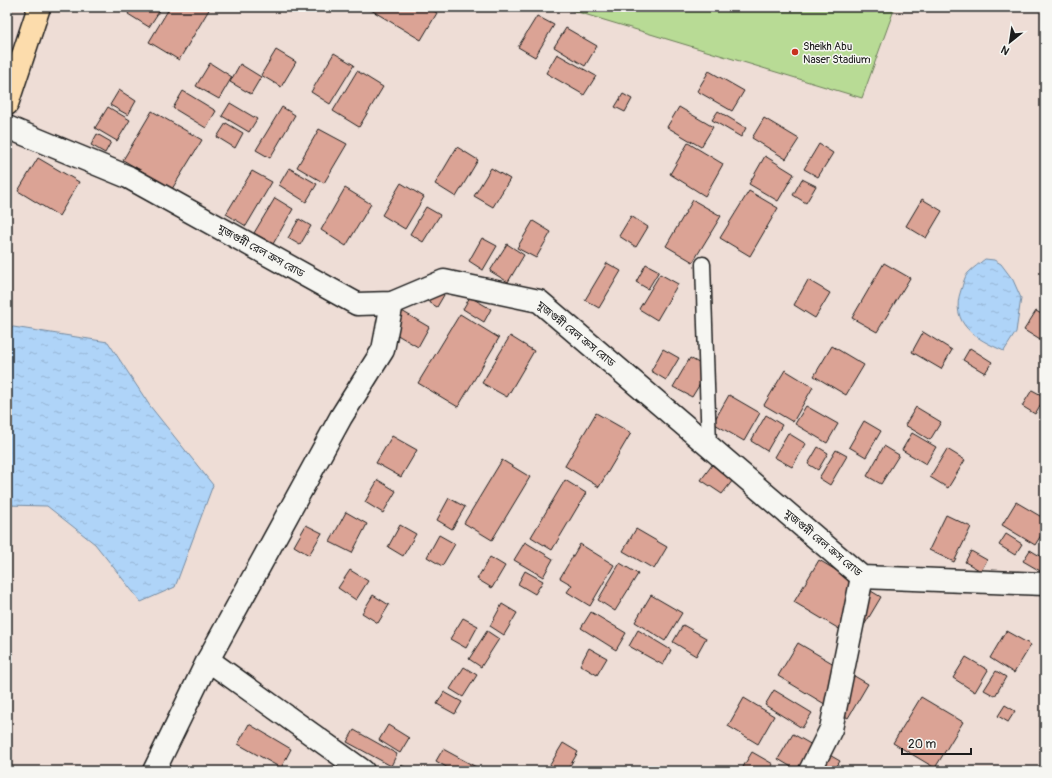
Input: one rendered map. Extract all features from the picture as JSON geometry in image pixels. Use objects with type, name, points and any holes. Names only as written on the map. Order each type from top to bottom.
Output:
[{"type":"highway","points":[[7,104],[39,7]]},
{"type":"street","name":"মুজগুন্নী রেল ক্রস রোড","points":[[7,127],[128,177],[357,304],[392,303],[444,281],[539,301],[862,577],[1045,584]]},
{"type":"street","points":[[154,771],[208,660],[341,417],[383,350],[392,303]]},
{"type":"street","points":[[810,771],[831,730],[862,577]]},
{"type":"street","points":[[208,660],[363,771]]},
{"type":"lane","points":[[703,264],[709,446]]},
{"type":"green space","name":"Sheikh Abu Naser Stadium","points":[[561,7],[895,7],[862,98]]},
{"type":"water","points":[[985,259],[994,260],[1001,264],[1013,280],[1021,298],[1016,332],[1004,351],[984,341],[968,329],[962,321],[959,312],[958,302],[966,277],[970,271]]},
{"type":"water","points":[[7,326],[108,342],[150,406],[213,485],[175,587],[141,602],[95,544],[47,506],[7,505]]},
{"type":"building","points":[[132,7],[162,7],[149,27],[128,14]]},
{"type":"building","points":[[170,7],[210,8],[179,60],[149,42]]},
{"type":"building","points":[[366,7],[427,7],[437,13],[421,40]]},
{"type":"building","points":[[537,16],[554,25],[535,57],[518,47]]},
{"type":"building","points":[[566,28],[597,46],[585,66],[554,47]]},
{"type":"building","points":[[276,50],[296,62],[281,87],[261,75]]},
{"type":"building","points":[[334,53],[354,65],[330,104],[311,92]]},
{"type":"building","points":[[557,54],[596,76],[584,95],[546,73]]},
{"type":"building","points":[[210,63],[232,77],[219,99],[196,86]]},
{"type":"building","points":[[240,64],[261,77],[251,94],[230,82]]},
{"type":"building","points":[[357,71],[383,87],[359,127],[333,111]]},
{"type":"building","points":[[709,71],[744,91],[732,111],[697,91]]},
{"type":"building","points":[[119,90],[136,101],[128,115],[110,105]]},
{"type":"building","points":[[183,91],[216,111],[206,128],[173,108]]},
{"type":"building","points":[[623,94],[632,99],[625,112],[615,107]]},
{"type":"building","points":[[230,103],[257,119],[249,132],[222,116]]},
{"type":"building","points":[[108,107],[130,120],[117,141],[95,128]]},
{"type":"building","points":[[282,107],[295,115],[270,158],[256,150]]},
{"type":"building","points":[[679,107],[713,127],[701,147],[667,127]]},
{"type":"building","points":[[152,111],[202,140],[172,189],[123,160]]},
{"type":"building","points":[[718,111],[746,128],[741,137],[712,120]]},
{"type":"building","points":[[764,118],[799,139],[786,159],[752,138]]},
{"type":"building","points":[[226,123],[243,133],[235,148],[217,137]]},
{"type":"building","points":[[319,129],[347,144],[324,183],[297,167]]},
{"type":"building","points":[[97,134],[111,142],[105,153],[91,145]]},
{"type":"building","points":[[688,143],[723,164],[705,196],[670,174]]},
{"type":"building","points":[[819,144],[833,153],[818,177],[804,169]]},
{"type":"building","points":[[457,147],[478,160],[456,197],[435,184]]},
{"type":"building","points":[[765,156],[794,174],[778,201],[749,184]]},
{"type":"building","points":[[38,158],[79,182],[59,216],[18,191]]},
{"type":"building","points":[[289,168],[317,184],[306,202],[279,185]]},
{"type":"building","points":[[491,168],[510,179],[493,207],[474,196]]},
{"type":"building","points":[[252,171],[272,182],[246,226],[226,214]]},
{"type":"building","points":[[802,179],[816,186],[806,203],[793,195]]},
{"type":"building","points":[[401,183],[424,197],[405,229],[382,215]]},
{"type":"building","points":[[345,188],[371,204],[346,246],[321,230]]},
{"type":"building","points":[[749,191],[778,208],[750,256],[720,238]]},
{"type":"building","points":[[275,198],[293,209],[273,244],[254,233]]},
{"type":"building","points":[[922,199],[942,211],[926,238],[906,226]]},
{"type":"building","points":[[693,200],[721,216],[693,262],[666,246]]},
{"type":"building","points":[[426,207],[440,215],[423,242],[410,234]]},
{"type":"building","points":[[631,216],[648,227],[636,247],[619,236]]},
{"type":"building","points":[[299,219],[311,226],[300,245],[288,238]]},
{"type":"building","points":[[533,221],[551,232],[536,258],[517,248]]},
{"type":"building","points":[[482,238],[497,246],[483,270],[469,261]]},
{"type":"building","points":[[507,244],[524,255],[508,282],[490,271]]},
{"type":"building","points":[[607,263],[621,271],[599,308],[585,300]]},
{"type":"building","points":[[884,263],[910,278],[877,332],[852,318]]},
{"type":"building","points":[[646,264],[659,271],[648,289],[636,282]]},
{"type":"building","points":[[660,274],[678,284],[657,320],[639,309]]},
{"type":"building","points":[[808,280],[830,293],[815,318],[794,305]]},
{"type":"building","points":[[431,287],[444,295],[437,307],[424,299]]},
{"type":"building","points":[[470,297],[491,309],[484,322],[463,309]]},
{"type":"building","points":[[1045,301],[1045,310],[1041,308]]},
{"type":"building","points":[[400,310],[429,327],[418,347],[389,330]]},
{"type":"building","points":[[1036,311],[1045,316],[1045,343],[1024,330]]},
{"type":"building","points":[[460,314],[499,338],[458,407],[418,383]]},
{"type":"building","points":[[923,332],[952,350],[941,369],[912,352]]},
{"type":"building","points":[[510,336],[534,351],[507,397],[482,383]]},
{"type":"building","points":[[832,346],[864,365],[846,395],[814,376]]},
{"type":"building","points":[[970,348],[992,362],[985,373],[963,360]]},
{"type":"building","points":[[663,349],[679,358],[666,380],[651,371]]},
{"type":"building","points":[[690,358],[709,369],[692,397],[673,387]]},
{"type":"building","points":[[785,370],[813,387],[793,422],[764,405]]},
{"type":"building","points":[[1032,390],[1045,397],[1035,414],[1022,406]]},
{"type":"building","points":[[729,395],[760,413],[744,441],[713,423]]},
{"type":"building","points":[[806,406],[838,424],[827,443],[795,424]]},
{"type":"building","points":[[916,407],[941,422],[930,440],[905,425]]},
{"type":"building","points":[[596,413],[631,433],[599,487],[565,466]]},
{"type":"building","points":[[766,415],[782,425],[767,451],[751,441]]},
{"type":"building","points":[[864,421],[881,431],[866,457],[849,447]]},
{"type":"building","points":[[788,433],[806,444],[792,467],[774,457]]},
{"type":"building","points":[[912,433],[936,447],[926,464],[902,450]]},
{"type":"building","points":[[392,436],[417,450],[401,477],[376,463]]},
{"type":"building","points":[[884,446],[899,455],[881,484],[867,476]]},
{"type":"building","points":[[818,447],[828,453],[818,470],[808,464]]},
{"type":"building","points":[[947,449],[965,460],[948,488],[930,477]]},
{"type":"building","points":[[836,450],[847,456],[830,485],[819,478]]},
{"type":"building","points":[[502,460],[530,477],[492,540],[464,523]]},
{"type":"building","points":[[712,465],[733,480],[722,494],[701,480]]},
{"type":"building","points":[[378,480],[396,491],[383,513],[365,502]]},
{"type":"building","points":[[565,480],[586,493],[552,550],[531,537]]},
{"type":"building","points":[[449,498],[465,507],[452,529],[437,520]]},
{"type":"building","points":[[1016,502],[1045,519],[1045,529],[1035,545],[1002,525]]},
{"type":"building","points":[[346,512],[367,524],[352,553],[330,542]]},
{"type":"building","points":[[946,515],[971,527],[954,562],[929,550]]},
{"type":"building","points":[[306,525],[322,533],[309,555],[294,546]]},
{"type":"building","points":[[400,525],[416,534],[403,556],[388,547]]},
{"type":"building","points":[[636,529],[667,547],[654,569],[623,551]]},
{"type":"building","points":[[1006,534],[1022,544],[1015,555],[999,545]]},
{"type":"building","points":[[439,535],[455,544],[442,566],[427,557]]},
{"type":"building","points":[[525,542],[553,559],[543,577],[514,560]]},
{"type":"building","points":[[580,544],[614,565],[590,606],[567,592],[572,585],[560,578]]},
{"type":"building","points":[[1030,550],[1045,559],[1045,567],[1042,572],[1023,561]]},
{"type":"building","points":[[971,551],[987,560],[981,571],[965,562]]},
{"type":"building","points":[[490,557],[505,566],[492,588],[477,579]]},
{"type":"building","points":[[819,560],[881,597],[856,639],[794,602]]},
{"type":"building","points":[[620,563],[638,574],[615,611],[598,600]]},
{"type":"building","points":[[350,570],[368,581],[356,600],[338,588]]},
{"type":"building","points":[[525,571],[543,581],[535,594],[518,584]]},
{"type":"building","points":[[373,595],[389,605],[378,623],[362,613]]},
{"type":"building","points":[[651,595],[682,613],[665,641],[635,622]]},
{"type":"building","points":[[502,604],[517,613],[504,635],[490,626]]},
{"type":"building","points":[[591,612],[626,633],[616,650],[581,628]]},
{"type":"building","points":[[463,618],[478,626],[466,648],[450,639]]},
{"type":"building","points":[[683,625],[706,638],[696,656],[673,642]]},
{"type":"building","points":[[638,630],[671,650],[663,665],[629,646]]},
{"type":"building","points":[[487,631],[499,639],[481,667],[469,659]]},
{"type":"building","points":[[1006,631],[1031,645],[1014,673],[990,658]]},
{"type":"building","points":[[798,643],[868,684],[848,718],[778,676]]},
{"type":"building","points":[[589,648],[607,658],[597,675],[580,665]]},
{"type":"building","points":[[966,657],[988,670],[975,692],[953,678]]},
{"type":"building","points":[[464,667],[477,675],[463,697],[450,689]]},
{"type":"building","points":[[996,671],[1006,677],[995,696],[984,690]]},
{"type":"building","points":[[774,690],[812,713],[802,728],[765,705]]},
{"type":"building","points":[[444,692],[462,702],[455,714],[437,704]]},
{"type":"building","points":[[921,697],[963,722],[935,768],[893,743]]},
{"type":"building","points":[[744,698],[774,716],[758,744],[728,726]]},
{"type":"building","points":[[1005,705],[1015,711],[1008,722],[998,716]]},
{"type":"building","points":[[249,724],[291,749],[281,768],[238,744]]},
{"type":"building","points":[[388,725],[409,738],[400,753],[379,740]]},
{"type":"building","points":[[354,730],[397,754],[391,766],[347,742]]},
{"type":"building","points":[[793,734],[840,761],[834,771],[798,771],[778,759]]},
{"type":"building","points":[[563,743],[578,752],[567,771],[561,771],[550,765]]},
{"type":"building","points":[[443,749],[476,767],[474,771],[453,771],[436,761]]},
{"type":"building","points":[[752,752],[773,764],[769,771],[749,771],[743,767]]},
{"type":"building","points":[[401,765],[412,771],[398,771]]},
{"type":"place","name":"Sheikh Abu Naser Stadium","points":[[795,52]]}]
